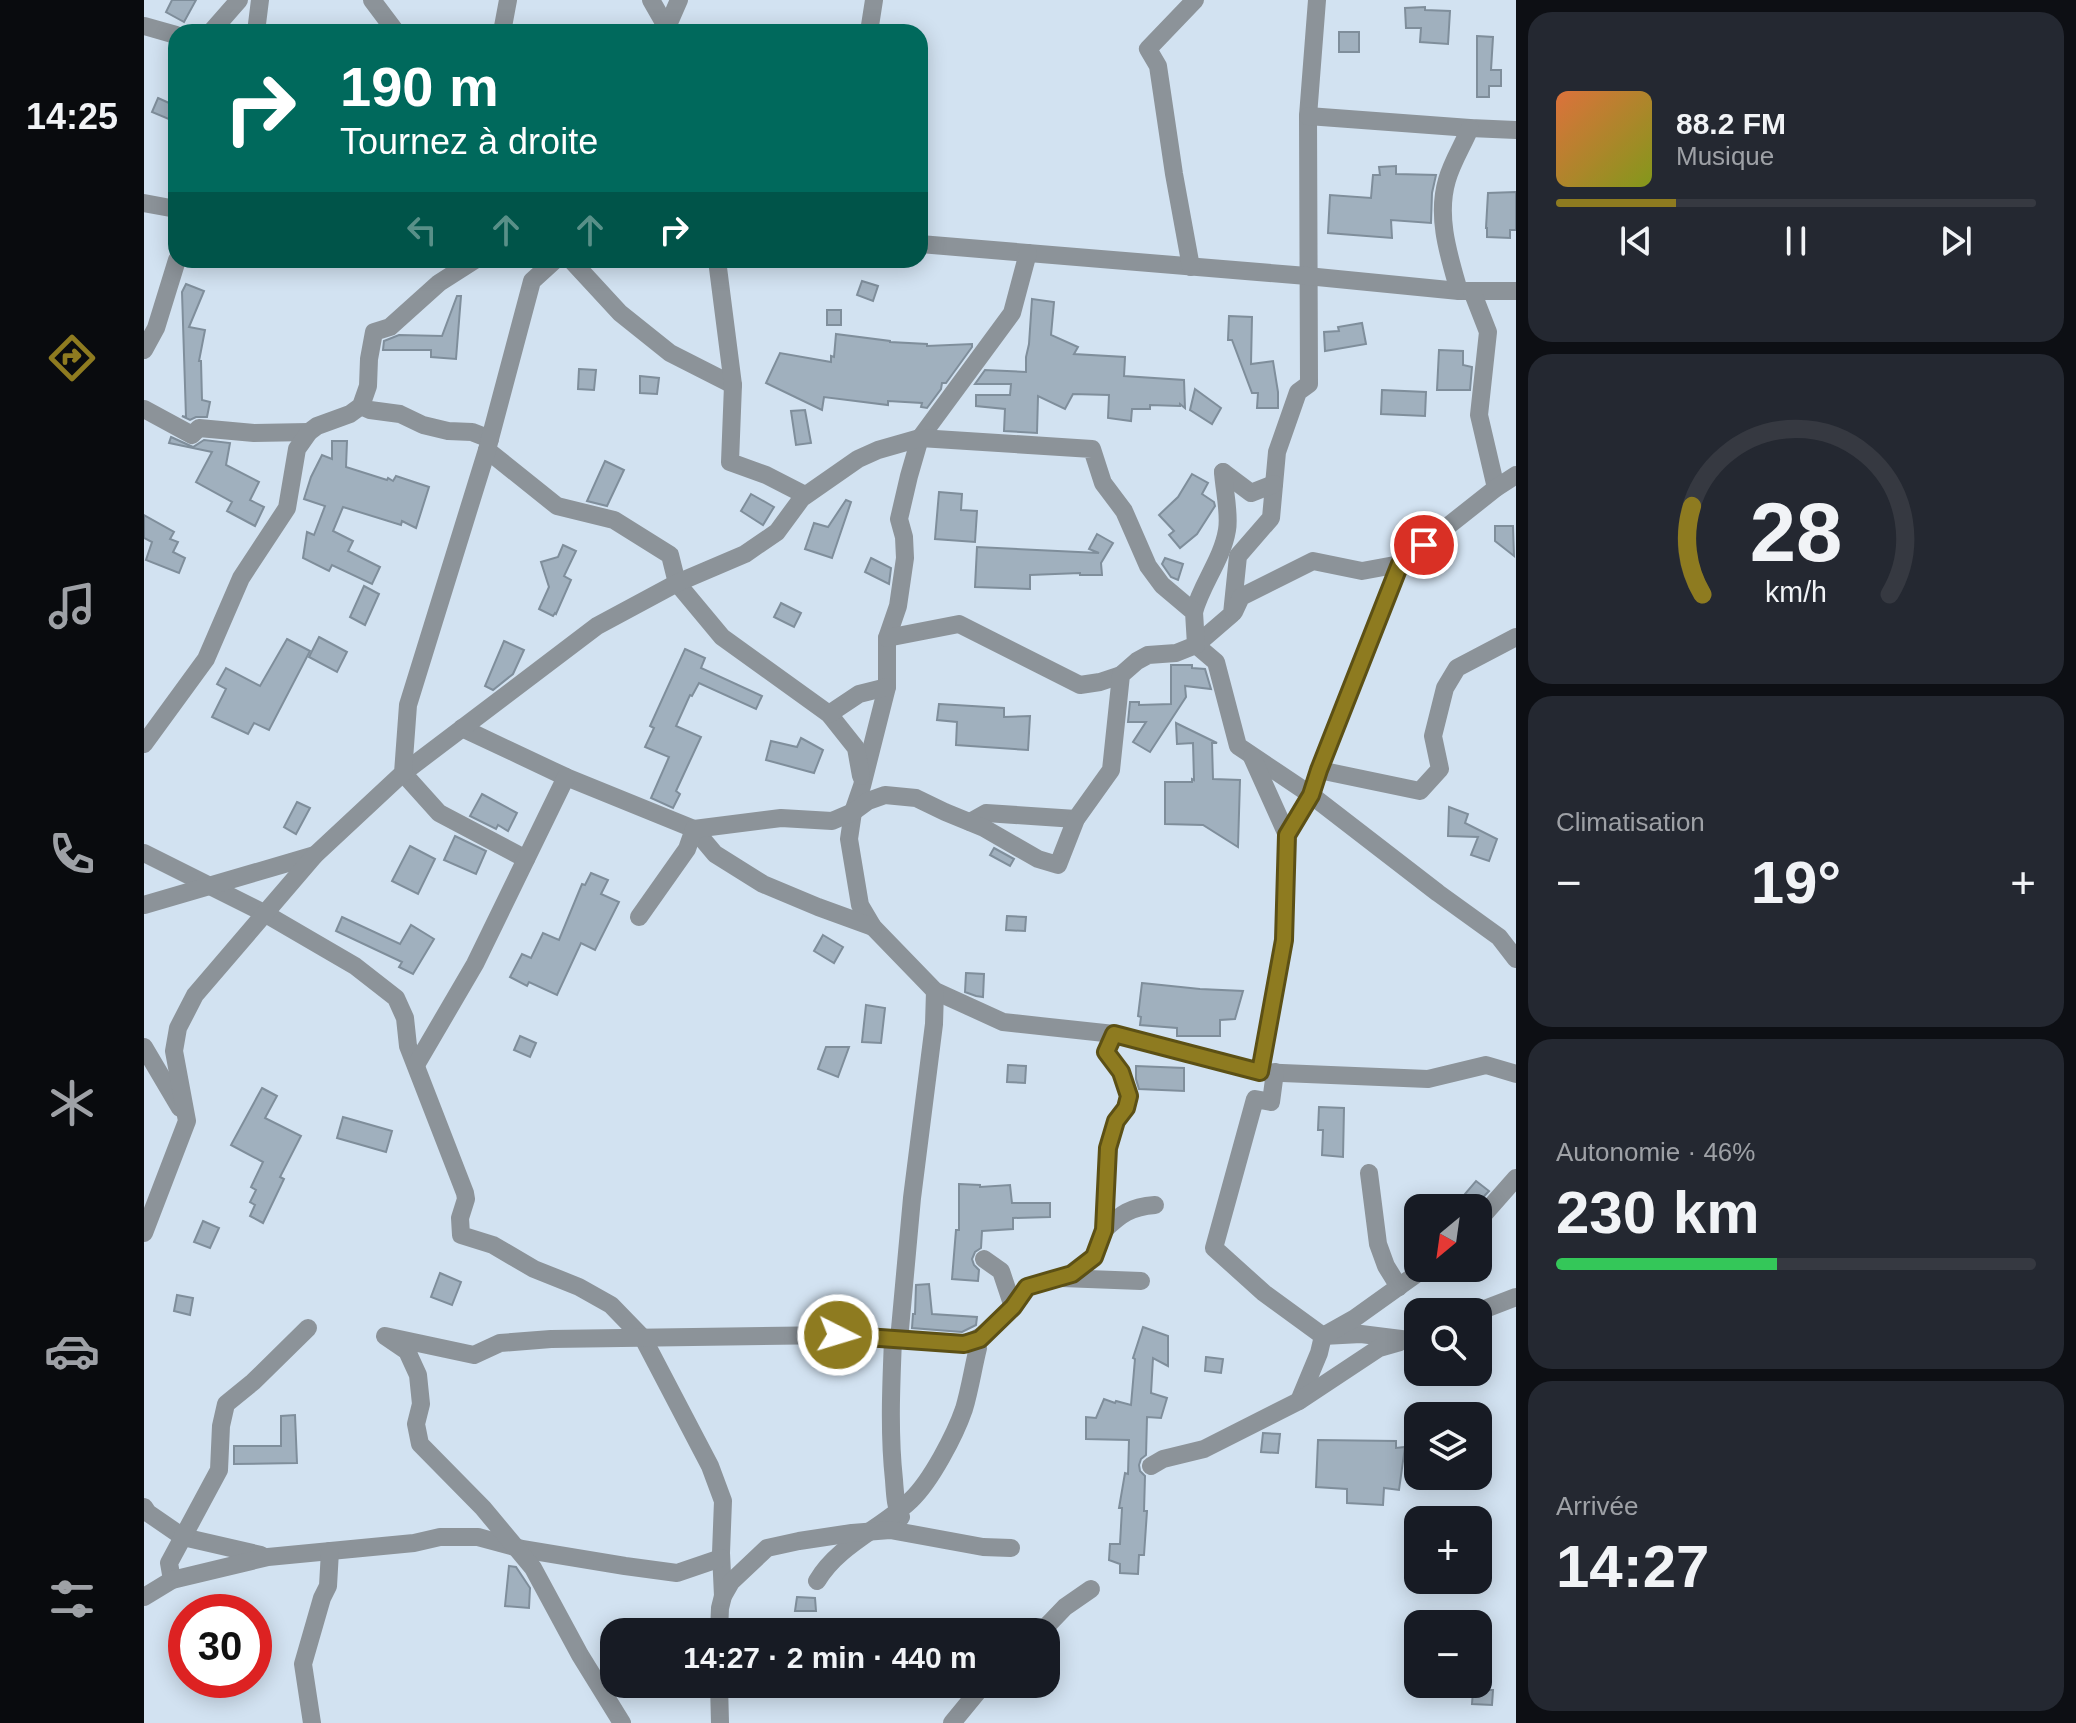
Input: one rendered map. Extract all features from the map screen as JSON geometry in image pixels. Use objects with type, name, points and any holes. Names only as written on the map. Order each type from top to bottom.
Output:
[{"type":"street","points":[[218,24],[239,0]]},
{"type":"street","points":[[257,24],[260,0]]},
{"type":"street","points":[[372,0],[390,24]]},
{"type":"street","points":[[504,24],[508,0]]},
{"type":"street","points":[[651,0],[663,24]]},
{"type":"street","points":[[669,24],[679,0]]},
{"type":"street","points":[[870,24],[874,0]]},
{"type":"street","points":[[1191,267],[1158,66],[1148,49],[1195,0]]},
{"type":"street","points":[[1232,614],[1238,556],[1271,518],[1277,452],[1298,392],[1309,384],[1308,116],[1317,0]]},
{"type":"street","points":[[144,26],[168,33]]},
{"type":"street","points":[[1308,116],[1516,130]]},
{"type":"street","points":[[1470,128],[1447,180],[1443,215],[1448,249],[1465,291],[1488,332],[1479,415],[1496,488]]},
{"type":"street","points":[[144,203],[168,208]]},
{"type":"street","points":[[928,245],[1465,291],[1516,291]]},
{"type":"street","points":[[1028,253],[1012,313],[920,438],[899,519],[905,558],[898,606],[887,638],[887,687],[853,812],[849,839],[860,905],[873,927],[935,991],[1003,1022],[1114,1034],[1267,1072],[1428,1079],[1486,1065],[1516,1074]]},
{"type":"street","points":[[144,350],[156,328],[175,268]]},
{"type":"street","points":[[144,744],[206,659],[241,578],[287,508],[297,449],[317,426],[350,414],[361,406],[368,386],[374,332],[390,327],[439,283],[462,268]]},
{"type":"street","points":[[526,859],[439,813],[403,773],[408,705],[489,445],[532,281],[546,268]]},
{"type":"street","points":[[578,268],[620,313],[670,353],[733,385]]},
{"type":"street","points":[[718,268],[733,385],[730,462],[766,475],[805,495]]},
{"type":"street","points":[[361,406],[400,414],[435,428],[472,432],[557,506],[614,520],[670,555],[677,583],[722,637],[829,714],[856,748],[862,786]]},
{"type":"street","points":[[144,409],[192,435],[199,428],[254,433],[309,432]]},
{"type":"street","points":[[144,1233],[187,1121],[174,1051],[178,1028],[195,995],[315,855],[403,773],[597,626],[677,583],[745,554],[777,532],[805,495],[858,459],[920,438],[1092,449],[1103,483],[1124,511],[1148,566],[1162,585],[1194,612]]},
{"type":"street","points":[[1274,484],[1251,493],[1223,472],[1228,526],[1214,570],[1200,591],[1194,612],[1196,645],[1216,662],[1238,746],[1311,795],[1499,937],[1516,959]]},
{"type":"street","points":[[887,638],[959,624],[1080,685],[1100,682],[1121,675],[1148,655],[1176,653],[1196,645],[1232,614],[1241,597],[1313,561],[1362,571],[1400,564],[1516,475]]},
{"type":"street","points":[[1287,835],[1311,795],[1400,564]]},
{"type":"street","points":[[1319,770],[1420,791],[1440,769],[1433,736],[1445,688],[1457,668],[1516,637]]},
{"type":"street","points":[[694,829],[781,818],[832,821],[885,795],[916,798],[984,828],[1038,859],[1058,865],[1076,819],[1111,770],[1121,675]]},
{"type":"street","points":[[829,714],[859,694],[887,687]]},
{"type":"street","points":[[462,728],[566,777],[694,829],[715,854],[763,884],[873,927]]},
{"type":"street","points":[[1252,757],[1287,835],[1284,940],[1267,1072],[1271,1102],[1255,1099],[1214,1248],[1264,1293],[1323,1336],[1361,1334],[1404,1337]]},
{"type":"street","points":[[416,1065],[475,964],[566,777]]},
{"type":"street","points":[[970,822],[986,813],[1076,819]]},
{"type":"street","points":[[639,917],[687,849],[694,829]]},
{"type":"street","points":[[144,853],[264,913],[355,966],[396,998],[405,1018],[408,1046],[465,1193],[460,1218],[461,1235],[493,1245],[534,1269],[579,1287],[611,1305],[643,1338],[710,1466],[723,1501],[723,1596]]},
{"type":"street","points":[[144,905],[315,855]]},
{"type":"street","points":[[910,1534],[897,1511],[891,1400],[934,1024],[935,991]]},
{"type":"street","points":[[622,1723],[580,1655],[533,1568],[483,1508],[420,1444],[416,1424],[421,1404],[418,1375],[407,1351],[385,1336],[474,1355],[500,1343],[551,1339],[838,1335],[964,1344],[980,1339],[1013,1307],[1027,1287],[1072,1274],[1094,1257],[1104,1230],[1108,1148],[1116,1121],[1126,1108],[1129,1096],[1121,1072],[1106,1052],[1114,1034]]},
{"type":"street","points":[[144,1047],[187,1121]]},
{"type":"street","points":[[1369,1173],[1378,1244],[1386,1266],[1399,1287]]},
{"type":"street","points":[[1492,1205],[1516,1178]]},
{"type":"street","points":[[1104,1230],[1136,1206],[1155,1205]]},
{"type":"street","points":[[984,1259],[1001,1271],[1013,1307]]},
{"type":"street","points":[[1059,1278],[1141,1281]]},
{"type":"street","points":[[1299,1401],[1323,1336],[1406,1282]]},
{"type":"street","points":[[1492,1306],[1516,1297]]},
{"type":"street","points":[[172,1580],[169,1563],[219,1470],[221,1426],[226,1404],[308,1328]]},
{"type":"street","points":[[1151,1466],[1163,1459],[1204,1449],[1299,1401],[1379,1348],[1404,1341]]},
{"type":"street","points":[[817,1581],[823,1570],[847,1548],[911,1500],[933,1473],[963,1411],[978,1348]]},
{"type":"street","points":[[145,1511],[183,1537],[268,1557]]},
{"type":"street","points":[[720,1618],[723,1596],[731,1582],[767,1548],[890,1530],[983,1547],[1011,1548]]},
{"type":"street","points":[[144,1597],[172,1580],[268,1557],[414,1543],[440,1537],[478,1537],[516,1548],[677,1573],[721,1558]]},
{"type":"street","points":[[312,1723],[303,1664],[328,1586],[330,1551]]},
{"type":"street","points":[[1054,1618],[1091,1589]]},
{"type":"street","points":[[719,1698],[720,1723]]},
{"type":"street","points":[[952,1723],[973,1698]]},
{"type":"building","points":[[172,0],[196,0],[184,22],[166,12]]},
{"type":"building","points":[[1425,7],[1425,10],[1450,11],[1448,44],[1420,42],[1421,28],[1406,28],[1405,8]]},
{"type":"building","points":[[1339,32],[1359,32],[1359,52],[1339,52]]},
{"type":"building","points":[[1477,36],[1493,37],[1491,70],[1501,70],[1501,86],[1489,86],[1489,97],[1477,97]]},
{"type":"building","points":[[158,98],[168,102],[168,119],[152,112]]},
{"type":"building","points":[[1396,166],[1396,174],[1436,175],[1431,223],[1391,220],[1392,238],[1328,233],[1330,195],[1371,198],[1373,175],[1380,175],[1379,167]]},
{"type":"building","points":[[1516,192],[1516,230],[1510,230],[1510,238],[1487,237],[1488,193]]},
{"type":"building","points":[[862,281],[878,286],[873,301],[857,295]]},
{"type":"building","points":[[186,284],[204,291],[189,327],[205,330],[199,361],[202,400],[210,402],[207,417],[190,420],[182,416],[186,417],[182,292]]},
{"type":"building","points":[[457,296],[461,296],[456,359],[431,357],[431,350],[383,350],[384,341],[399,335],[442,336]]},
{"type":"building","points":[[1032,299],[1054,302],[1051,335],[1078,347],[1074,354],[1125,357],[1124,376],[1184,380],[1185,408],[1180,404],[1132,409],[1131,421],[1108,418],[1109,395],[1073,394],[1065,409],[1038,396],[1037,433],[1004,431],[1005,409],[976,406],[976,395],[1010,395],[1011,384],[975,384],[985,370],[1026,372]]},
{"type":"building","points":[[827,310],[841,310],[841,325],[827,325]]},
{"type":"building","points":[[1229,316],[1252,317],[1251,364],[1273,361],[1278,408],[1257,408],[1258,393],[1252,393],[1232,340],[1228,340]]},
{"type":"building","points":[[1362,323],[1366,344],[1325,351],[1324,332],[1339,331],[1338,327]]},
{"type":"building","points":[[836,334],[927,346],[972,344],[972,347],[946,383],[942,383],[927,408],[921,407],[922,403],[888,401],[888,405],[824,397],[822,410],[766,383],[780,353],[831,362]]},
{"type":"building","points":[[1439,350],[1463,351],[1463,365],[1472,367],[1470,390],[1437,390]]},
{"type":"building","points":[[579,369],[596,370],[594,390],[578,389]]},
{"type":"building","points":[[640,376],[659,378],[657,394],[640,393]]},
{"type":"building","points":[[1195,389],[1221,408],[1212,424],[1190,410]]},
{"type":"building","points":[[1382,390],[1426,392],[1425,416],[1381,414]]},
{"type":"building","points":[[805,410],[811,443],[796,445],[791,411]]},
{"type":"building","points":[[171,437],[193,447],[204,440],[230,443],[226,465],[259,482],[250,500],[264,507],[255,526],[227,511],[232,502],[196,482],[212,452],[169,443]]},
{"type":"building","points":[[332,441],[347,441],[346,467],[387,480],[393,481],[396,476],[429,487],[416,528],[402,521],[401,525],[343,507],[333,531],[353,541],[348,551],[380,567],[372,584],[332,565],[329,571],[303,558],[307,532],[314,535],[325,506],[304,499],[322,455],[332,459]]},
{"type":"building","points":[[605,461],[624,470],[607,506],[587,501]]},
{"type":"building","points":[[1192,474],[1208,483],[1202,494],[1215,506],[1197,534],[1180,548],[1169,535],[1174,531],[1159,515],[1178,497]]},
{"type":"building","points":[[939,492],[962,494],[961,510],[977,511],[975,542],[935,539]]},
{"type":"building","points":[[751,494],[774,507],[763,525],[741,511]]},
{"type":"building","points":[[846,500],[851,502],[832,558],[805,549],[814,523],[828,527]]},
{"type":"building","points":[[144,515],[174,532],[170,539],[178,542],[173,552],[185,558],[179,573],[146,560],[152,542],[144,538]]},
{"type":"building","points":[[1495,526],[1513,526],[1514,556],[1495,541]]},
{"type":"building","points":[[1097,534],[1113,543],[1101,563],[1102,575],[1030,575],[1030,589],[975,587],[977,547],[1099,553],[1089,549]]},
{"type":"building","points":[[563,545],[576,551],[564,576],[571,580],[553,616],[539,609],[549,587],[541,562],[558,557]]},
{"type":"building","points":[[871,558],[891,568],[889,584],[865,572]]},
{"type":"building","points":[[1165,558],[1183,564],[1178,580],[1171,577],[1162,564]]},
{"type":"building","points":[[364,586],[379,594],[365,625],[350,617]]},
{"type":"building","points":[[781,603],[801,613],[794,627],[774,617]]},
{"type":"building","points":[[319,637],[347,652],[337,672],[309,657]]},
{"type":"building","points":[[287,639],[310,651],[269,730],[254,723],[248,734],[212,717],[226,689],[217,684],[226,668],[260,686]]},
{"type":"building","points":[[504,641],[524,650],[513,674],[493,690],[485,686]]},
{"type":"building","points":[[685,649],[705,658],[701,668],[762,696],[756,709],[699,683],[676,726],[701,737],[676,791],[680,794],[673,808],[651,798],[669,757],[645,747],[654,728],[650,726]]},
{"type":"building","points":[[1171,665],[1192,665],[1192,668],[1205,669],[1211,689],[1185,686],[1186,697],[1150,752],[1133,742],[1146,722],[1128,722],[1130,702],[1139,702],[1139,705],[1171,704]]},
{"type":"building","points":[[939,704],[1004,708],[1004,717],[1030,716],[1028,750],[956,745],[957,722],[937,720]]},
{"type":"building","points":[[1176,723],[1217,743],[1212,743],[1213,779],[1240,780],[1238,847],[1203,825],[1165,824],[1165,782],[1194,780],[1193,743],[1177,744]]},
{"type":"building","points":[[801,738],[823,750],[814,773],[766,760],[771,741],[797,747]]},
{"type":"building","points":[[482,794],[517,813],[508,831],[498,825],[496,829],[470,816]]},
{"type":"building","points":[[297,802],[310,808],[296,834],[284,827]]},
{"type":"building","points":[[1449,807],[1468,814],[1465,823],[1497,839],[1489,861],[1471,855],[1478,837],[1448,836]]},
{"type":"building","points":[[455,836],[486,851],[476,874],[444,860]]},
{"type":"building","points":[[410,846],[435,859],[418,894],[392,881]]},
{"type":"building","points":[[994,848],[1014,859],[1010,866],[990,855]]},
{"type":"building","points":[[591,873],[608,880],[601,894],[619,902],[595,950],[581,943],[557,995],[510,977],[522,954],[531,958],[543,933],[559,940],[582,884],[585,885]]},
{"type":"building","points":[[1007,916],[1026,917],[1025,931],[1006,930]]},
{"type":"building","points":[[342,917],[400,944],[411,925],[434,939],[413,974],[399,967],[402,962],[336,931]]},
{"type":"building","points":[[823,935],[843,947],[834,963],[814,951]]},
{"type":"building","points":[[966,973],[984,974],[983,997],[965,992]]},
{"type":"building","points":[[1142,983],[1243,991],[1235,1019],[1220,1020],[1220,1036],[1177,1036],[1177,1028],[1140,1025],[1141,1017],[1138,1016]]},
{"type":"building","points":[[866,1005],[885,1008],[881,1043],[862,1042]]},
{"type":"building","points":[[520,1036],[536,1043],[530,1057],[514,1050]]},
{"type":"building","points":[[826,1047],[849,1047],[838,1077],[818,1069]]},
{"type":"building","points":[[1008,1065],[1026,1066],[1025,1083],[1007,1082]]},
{"type":"building","points":[[1136,1066],[1184,1068],[1184,1091],[1139,1089]]},
{"type":"building","points":[[262,1088],[277,1096],[265,1118],[301,1136],[280,1177],[284,1179],[263,1223],[250,1216],[255,1205],[250,1202],[256,1190],[251,1187],[263,1162],[231,1145]]},
{"type":"building","points":[[1319,1107],[1344,1108],[1343,1157],[1322,1155],[1323,1130],[1318,1130]]},
{"type":"building","points":[[343,1117],[392,1131],[386,1152],[337,1138]]},
{"type":"building","points":[[1476,1181],[1489,1191],[1486,1194],[1465,1194]]},
{"type":"building","points":[[959,1184],[980,1187],[1010,1185],[1012,1203],[1050,1203],[1050,1217],[1013,1218],[1013,1229],[982,1231],[981,1248],[972,1259],[979,1270],[978,1281],[952,1279],[956,1230],[959,1230]]},
{"type":"building","points":[[203,1221],[219,1228],[210,1248],[194,1242]]},
{"type":"building","points":[[440,1273],[461,1282],[452,1305],[431,1297]]},
{"type":"building","points":[[929,1284],[932,1314],[977,1317],[976,1325],[962,1332],[912,1328],[916,1285]]},
{"type":"building","points":[[177,1295],[193,1298],[190,1315],[174,1311]]},
{"type":"building","points":[[1143,1327],[1168,1336],[1168,1366],[1153,1358],[1151,1393],[1167,1398],[1161,1418],[1147,1417],[1146,1455],[1139,1465],[1145,1476],[1144,1511],[1147,1511],[1144,1555],[1139,1555],[1138,1574],[1120,1573],[1120,1564],[1109,1560],[1110,1544],[1120,1544],[1122,1508],[1119,1508],[1125,1473],[1128,1474],[1129,1440],[1086,1439],[1086,1417],[1096,1418],[1104,1399],[1131,1405],[1133,1358]]},
{"type":"building","points":[[1206,1357],[1223,1359],[1221,1373],[1205,1371]]},
{"type":"building","points":[[295,1415],[297,1463],[234,1464],[234,1446],[281,1446],[281,1416]]},
{"type":"building","points":[[1263,1433],[1280,1434],[1278,1453],[1261,1452]]},
{"type":"building","points":[[1318,1440],[1396,1441],[1396,1448],[1404,1447],[1399,1490],[1384,1488],[1383,1505],[1347,1503],[1347,1489],[1316,1487]]},
{"type":"building","points":[[509,1566],[516,1567],[530,1588],[529,1608],[505,1606]]},
{"type":"building","points":[[797,1597],[815,1598],[816,1611],[795,1611]]},
{"type":"building","points":[[1493,1690],[1492,1705],[1472,1704],[1472,1698],[1492,1698]]},
{"type":"route","points":[[838,1335],[964,1344],[980,1339],[1013,1307],[1027,1287],[1072,1274],[1094,1257],[1104,1230],[1108,1148],[1116,1121],[1126,1108],[1129,1096],[1121,1072],[1106,1052],[1114,1034],[1260,1072],[1284,940],[1287,835],[1311,795],[1400,564],[1424,545]]}]
